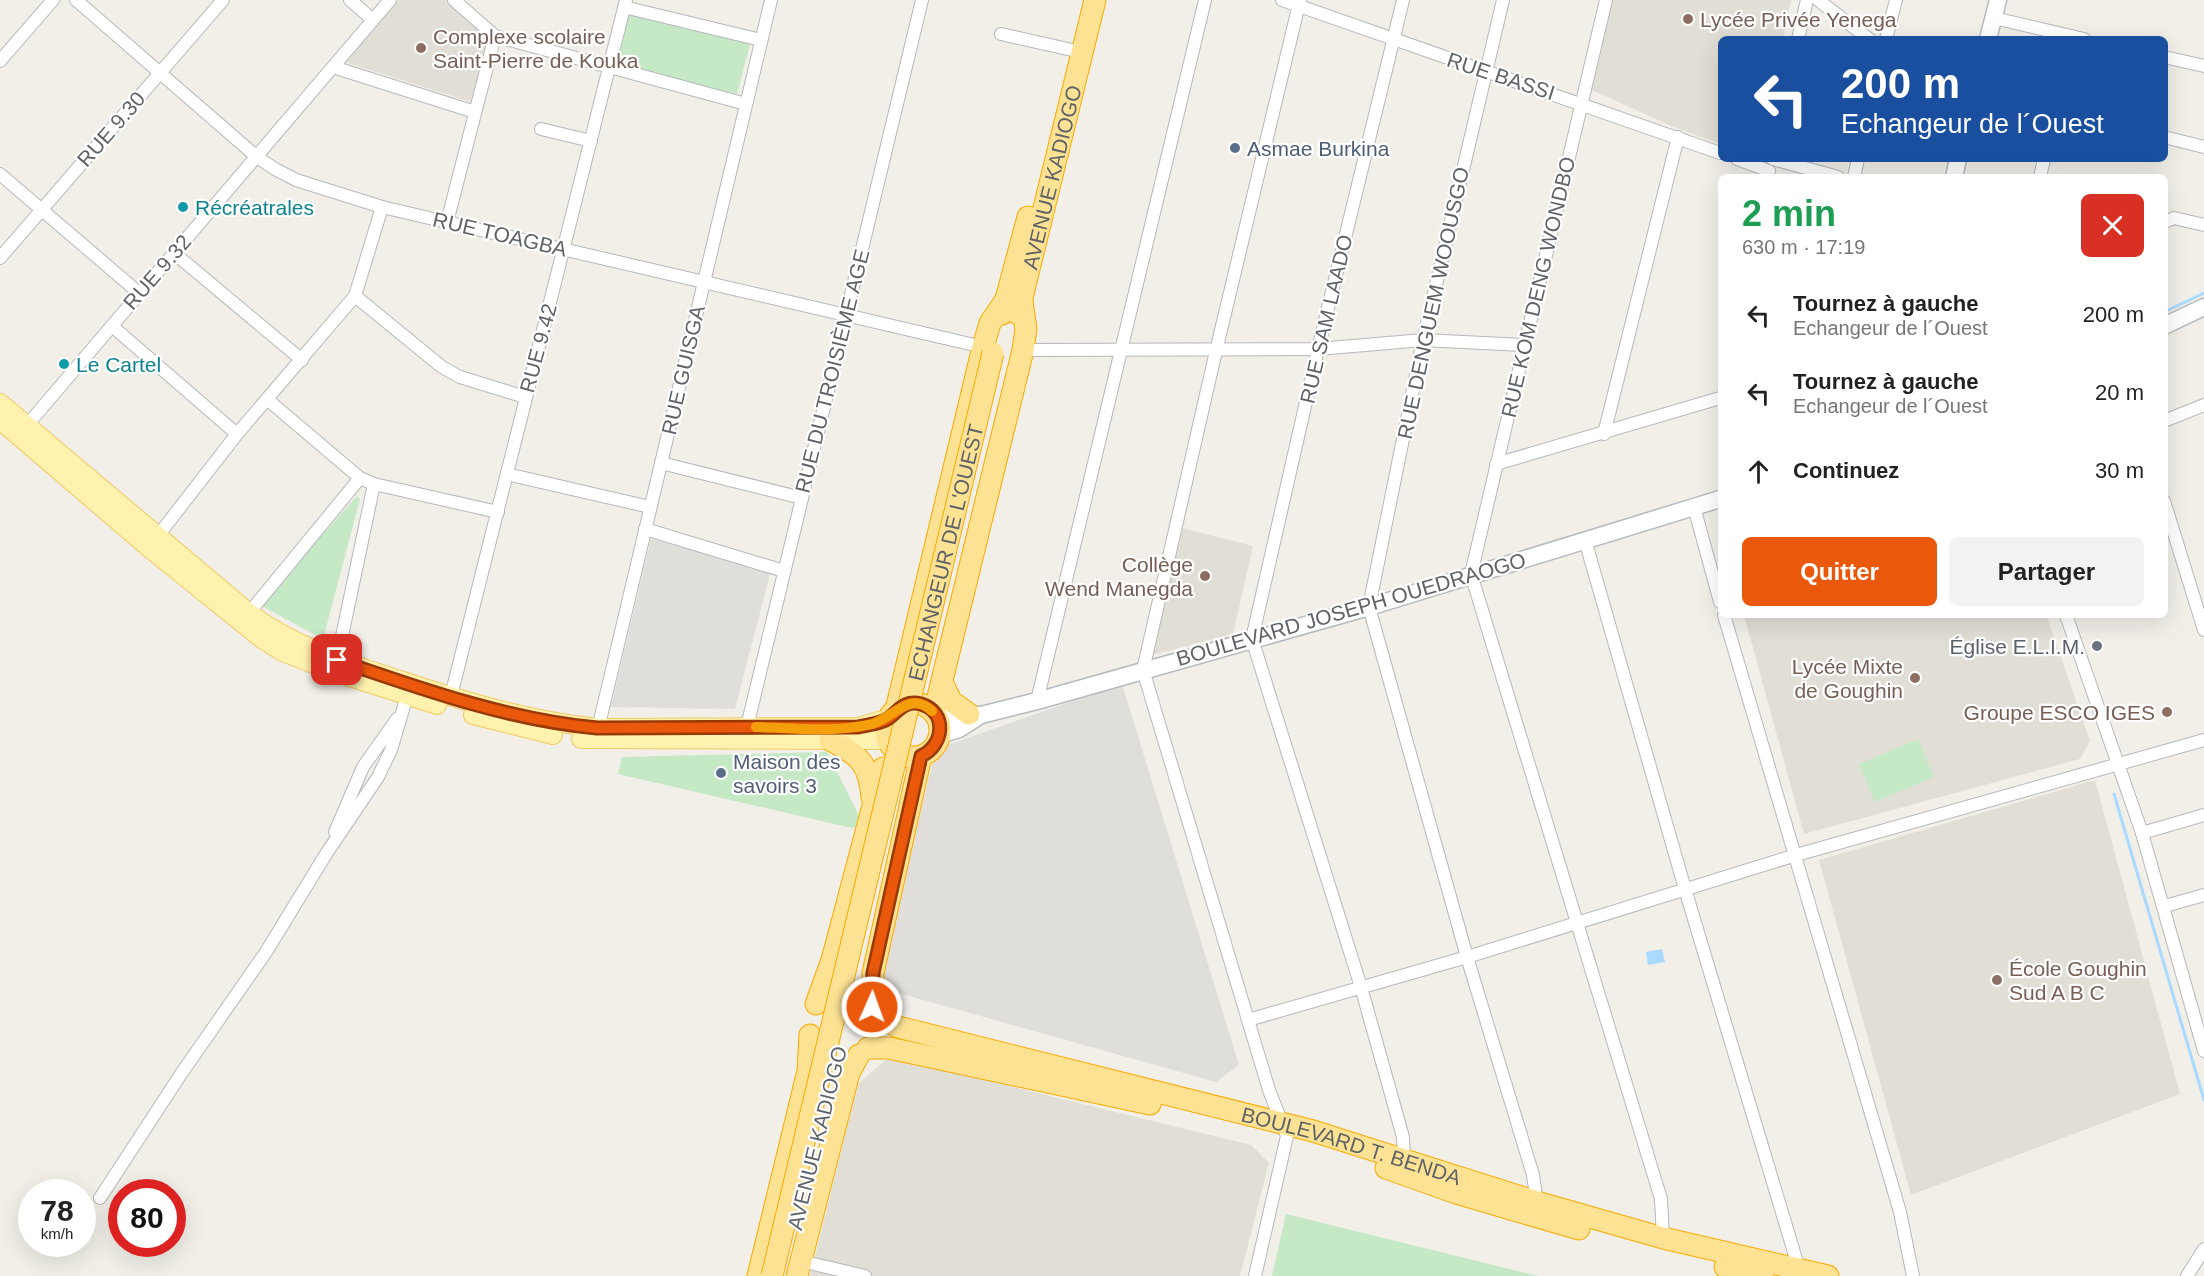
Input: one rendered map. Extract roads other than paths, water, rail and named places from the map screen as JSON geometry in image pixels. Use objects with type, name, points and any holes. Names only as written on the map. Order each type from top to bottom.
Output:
[{"type":"highway","name":"AVENUE KADIOGO","points":[[1002,351],[1072,50],[1088,0]]},
{"type":"highway","name":"AVENUE KADIOGO","points":[[1014,301],[1095,0]]},
{"type":"highway","points":[[758,1276],[808,1071],[809,1019],[832,960],[873,809],[889,742],[886,729],[1002,351],[1026,329],[1014,301]]},
{"type":"highway","points":[[889,742],[903,756],[921,756],[934,748],[932,722],[942,682],[1002,351]]},
{"type":"highway","name":"ECHANGEUR DE L'OUEST","points":[[932,722],[1002,351]]},
{"type":"highway","name":"ECHANGEUR DE L'OUEST","points":[[772,1276],[1002,351]]},
{"type":"highway","points":[[942,682],[951,701],[975,714]]},
{"type":"highway","points":[[892,714],[903,705],[920,704],[932,722]]},
{"type":"highway","name":"AVENUE KADIOGO","points":[[784,1276],[932,722]]},
{"type":"highway","points":[[830,740],[859,757],[866,766],[870,777],[873,809]]},
{"type":"highway","points":[[800,1268],[849,1073],[875,1036],[873,973],[921,756]]},
{"type":"highway","points":[[816,1004],[829,994],[845,990],[861,995],[874,1010]]},
{"type":"highway","name":"BOULEVARD T. BENDA","points":[[874,1010],[898,1027],[1404,1160],[1537,1202],[1663,1238],[1828,1276]]},
{"type":"highway","points":[[810,1035],[817,1048],[829,1057],[844,1059],[863,1052]]},
{"type":"highway","name":"BOULEVARD T. BENDA","points":[[863,1052],[889,1047],[1284,1130],[1533,1216],[1763,1276]]},
{"type":"main road","points":[[0,403],[23,430],[262,639],[284,652],[334,672],[404,705],[519,728],[597,734],[745,734],[858,727],[892,714]]},
{"type":"main road","points":[[0,420],[23,430],[249,613],[290,641],[337,660],[451,696],[597,734]]},
{"type":"main road","points":[[745,734],[889,742]]},
{"type":"street","points":[[0,61],[53,0]]},
{"type":"street","name":"RUE TOAGBA","points":[[76,0],[257,157],[296,180],[382,207],[1002,351],[1318,349],[1423,340],[1523,345]]},
{"type":"street","name":"RUE 9.30","points":[[0,258],[222,0]]},
{"type":"street","points":[[350,0],[373,20]]},
{"type":"street","name":"RUE 9.32","points":[[23,430],[390,0]]},
{"type":"street","points":[[454,0],[495,36],[746,104]]},
{"type":"street","name":"RUE GUISGA","points":[[597,734],[771,0]]},
{"type":"street","name":"RUE DU TROISIÈME AGE","points":[[745,734],[922,0]]},
{"type":"street","points":[[1036,701],[1205,0]]},
{"type":"street","name":"RUE BASSI","points":[[1282,0],[1299,3],[1393,40],[1581,102],[1718,152]]},
{"type":"street","name":"RUE SAM LAADO","points":[[1252,639],[1318,349],[1403,0]]},
{"type":"street","name":"RUE DENGUEM WOOUSGO","points":[[1369,607],[1423,340],[1503,0]]},
{"type":"street","name":"RUE KOM DENG WONDBO","points":[[1471,574],[1523,345],[1606,0]]},
{"type":"street","points":[[1799,36],[1807,0]]},
{"type":"street","points":[[1818,0],[1865,36]]},
{"type":"street","points":[[1888,36],[1896,0]]},
{"type":"street","points":[[1989,36],[1998,0]]},
{"type":"street","points":[[625,3],[761,40]]},
{"type":"street","name":"RUE 9.42","points":[[451,696],[625,3]]},
{"type":"street","points":[[1255,1276],[1284,1130],[1248,1020],[1143,670],[1299,3]]},
{"type":"street","points":[[1994,18],[2068,36]]},
{"type":"street","points":[[1002,34],[1072,50]]},
{"type":"street","points":[[447,222],[495,36]]},
{"type":"street","points":[[2168,58],[2204,66]]},
{"type":"street","points":[[333,67],[476,112]]},
{"type":"street","points":[[542,129],[591,141]]},
{"type":"street","points":[[1604,434],[1678,137]]},
{"type":"street","points":[[2168,138],[2204,147]]},
{"type":"street","points":[[1751,162],[1819,174]]},
{"type":"street","points":[[0,174],[139,293]]},
{"type":"street","points":[[157,537],[237,434],[355,296],[382,207]]},
{"type":"street","points":[[2168,218],[2204,225]]},
{"type":"street","points":[[174,253],[302,360]]},
{"type":"street","points":[[355,296],[442,367],[460,377],[525,397]]},
{"type":"street","points":[[2168,324],[2204,307]]},
{"type":"street","points":[[112,326],[237,434]]},
{"type":"street","points":[[1496,464],[1718,399]]},
{"type":"street","points":[[268,400],[360,478],[374,484],[498,512]]},
{"type":"street","points":[[2168,419],[2204,405]]},
{"type":"street","points":[[661,463],[802,498]]},
{"type":"street","points":[[507,474],[650,507]]},
{"type":"street","points":[[249,613],[360,478]]},
{"type":"street","points":[[337,660],[374,484]]},
{"type":"street","name":"BOULEVARD JOSEPH OUEDRAOGO","points":[[932,722],[959,729],[975,714],[1036,701],[1369,607],[1471,574],[1718,501]]},
{"type":"street","points":[[1694,507],[1718,595]]},
{"type":"street","points":[[2168,514],[2204,630]]},
{"type":"street","points":[[645,529],[784,571]]},
{"type":"street","points":[[1585,540],[1685,889],[1799,1269]]},
{"type":"street","points":[[1471,574],[1661,1198],[1663,1238]]},
{"type":"street","points":[[1369,607],[1467,957],[1533,1175],[1537,1202]]},
{"type":"street","points":[[1725,618],[1900,1212],[1913,1276]]},
{"type":"street","points":[[2067,618],[2142,833],[2165,906],[2204,1051]]},
{"type":"street","points":[[1252,639],[1361,987],[1403,1137],[1404,1160]]},
{"type":"street","points":[[326,854],[363,767],[404,705]]},
{"type":"street","points":[[100,1198],[181,1074],[285,924],[326,854],[378,777],[391,750],[404,705]]},
{"type":"street","points":[[1248,1020],[1467,957],[1796,855],[2204,741]]},
{"type":"street","points":[[2142,833],[2204,815]]},
{"type":"street","points":[[2165,906],[2204,895]]},
{"type":"street","points":[[2187,1276],[2204,1249]]},
{"type":"street","points":[[800,1268],[865,1276]]},
{"type":"water","points":[[1662,949],[1665,962],[1648,965],[1646,952]]},
{"type":"waterway","points":[[2168,310],[2204,293]]},
{"type":"waterway","points":[[2114,794],[2204,1100]]},
{"type":"place","name":"Lycée Privée Yenega","points":[[1688,19]]},
{"type":"place","name":"Complexe scolaire Saint-Pierre de Kouka","points":[[421,48]]},
{"type":"place","name":"Asmae Burkina","points":[[1235,148]]},
{"type":"place","name":"Récréatrales","points":[[183,207]]},
{"type":"place","name":"Le Cartel","points":[[64,364]]},
{"type":"place","name":"Collège Wend Manegda","points":[[1205,576]]},
{"type":"place","name":"Église E.L.I.M.","points":[[2097,646]]},
{"type":"place","name":"Lycée Mixte de Goughin","points":[[1915,678]]},
{"type":"place","name":"Groupe ESCO IGES","points":[[2167,712]]},
{"type":"place","name":"Maison des savoirs 3","points":[[721,773]]},
{"type":"place","name":"École Goughin Sud A B C","points":[[1997,980]]}]
